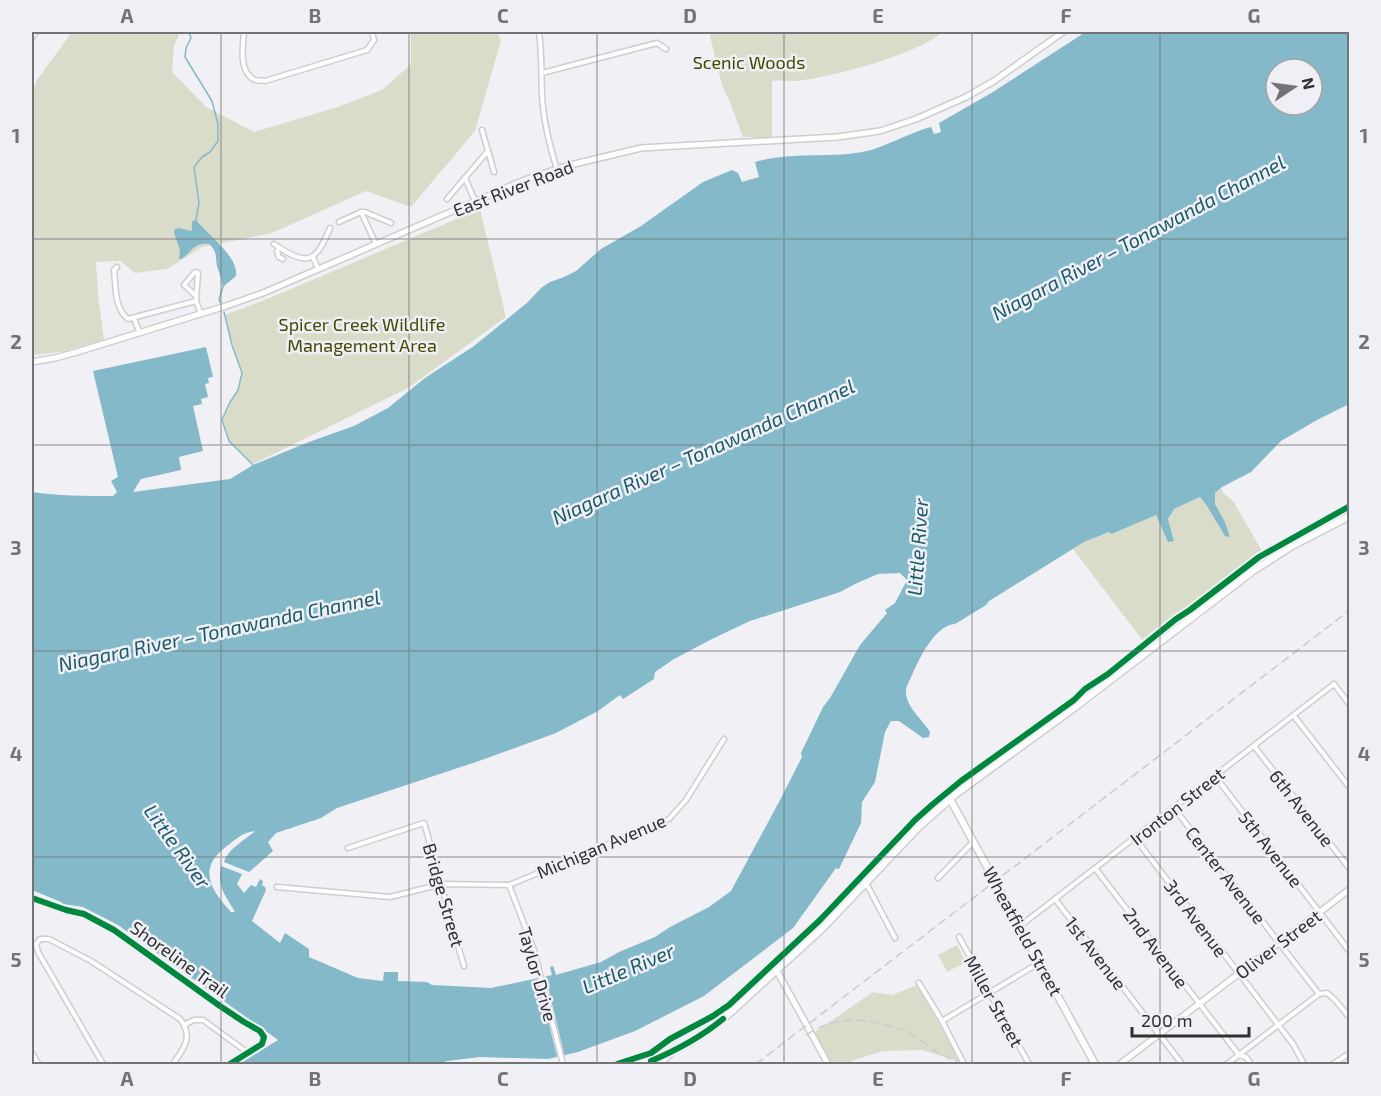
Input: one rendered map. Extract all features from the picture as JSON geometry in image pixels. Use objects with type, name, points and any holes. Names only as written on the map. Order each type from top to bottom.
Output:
[{"type":"main road","name":"East River Road","points":[[32,362],[55,358],[140,333],[263,293],[534,176],[557,169],[653,146],[827,138],[880,131],[916,119],[966,97],[994,81],[1056,34],[1063,32]]},
{"type":"main road","points":[[639,1065],[673,1051],[713,1027],[823,928],[919,826],[950,799],[1074,708],[1253,571],[1292,546],[1350,516]]},
{"type":"main road","name":"Wheatfield Street","points":[[950,799],[1095,1065]]},
{"type":"main road","name":"Oliver Street","points":[[1120,1065],[1350,889]]},
{"type":"main road","points":[[777,971],[828,1065]]},
{"type":"main road","points":[[659,1065],[673,1051]]},
{"type":"main road","points":[[32,1054],[38,1065]]},
{"type":"street","points":[[32,38],[36,32]]},
{"type":"street","points":[[244,32],[242,61],[247,72],[255,80],[265,81],[367,50],[374,40],[372,32]]},
{"type":"street","points":[[539,32],[544,120],[557,169]]},
{"type":"street","points":[[542,73],[657,43],[666,49]]},
{"type":"street","points":[[482,130],[494,172]]},
{"type":"street","points":[[447,199],[488,152]]},
{"type":"street","points":[[465,178],[475,201]]},
{"type":"street","points":[[361,212],[376,244]]},
{"type":"street","points":[[339,222],[365,212],[391,223]]},
{"type":"street","points":[[274,244],[288,254],[306,259],[313,257],[319,252],[330,228]]},
{"type":"street","points":[[279,248],[277,251],[279,257],[283,259]]},
{"type":"street","points":[[280,265],[288,254]]},
{"type":"street","points":[[313,257],[318,269]]},
{"type":"street","points":[[117,267],[114,270],[118,304],[122,314],[128,319],[196,301]]},
{"type":"street","points":[[196,296],[184,285],[195,272],[198,273],[196,301],[201,314]]},
{"type":"street","points":[[134,319],[140,333]]},
{"type":"street","name":"Ironton Street","points":[[1020,927],[1334,684],[1350,705]]},
{"type":"street","points":[[1294,716],[1350,788]]},
{"type":"street","name":"Michigan Avenue","points":[[509,885],[669,819],[686,800],[724,739]]},
{"type":"street","name":"6th Avenue","points":[[1254,746],[1350,869]]},
{"type":"street","name":"5th Avenue","points":[[1215,776],[1350,952]]},
{"type":"street","name":"Center Avenue","points":[[1174,808],[1319,994],[1327,993],[1350,1018]]},
{"type":"street","name":"Bridge Street","points":[[348,848],[424,823],[464,966]]},
{"type":"street","name":"3rd Avenue","points":[[1135,838],[1293,1044],[1304,1065]]},
{"type":"street","points":[[938,878],[974,841]]},
{"type":"street","name":"2nd Avenue","points":[[1095,868],[1199,1005],[1239,1055],[1245,1057],[1251,1065]]},
{"type":"street","points":[[866,883],[895,938]]},
{"type":"street","points":[[277,887],[390,897],[442,884],[509,885]]},
{"type":"street","name":"Taylor Drive","points":[[509,885],[528,932],[563,1064]]},
{"type":"street","name":"1st Avenue","points":[[1055,898],[1182,1065]]},
{"type":"street","name":"Miller Street","points":[[959,937],[1029,1065]]},
{"type":"street","points":[[103,1065],[38,952],[36,948],[40,939],[46,938],[91,961],[176,1015],[187,1033],[186,1044],[173,1065]]},
{"type":"street","points":[[32,940],[37,943]]},
{"type":"street","points":[[942,1021],[1040,963]]},
{"type":"street","points":[[919,982],[964,1065]]},
{"type":"street","points":[[1227,1065],[1319,994]]},
{"type":"street","points":[[184,1025],[194,1020],[203,1020],[244,1050]]},
{"type":"street","points":[[1333,1065],[1350,1053]]},
{"type":"green space","points":[[72,32],[180,32],[174,46],[172,72],[206,107],[254,132],[338,107],[382,90],[411,64],[411,32],[497,32],[501,40],[475,131],[411,207],[366,191],[272,233],[202,247],[167,269],[135,273],[120,261],[96,262],[104,340],[62,352],[32,355],[32,91],[37,80]]},
{"type":"green space","name":"Scenic Woods","points":[[709,32],[942,32],[914,49],[873,64],[811,79],[772,81],[772,138],[753,139],[753,137],[743,137],[722,85]]},
{"type":"green space","name":"Spicer Creek Wildlife Management Area","points":[[480,209],[506,317],[408,388],[253,464],[229,441],[223,420],[238,391],[242,373],[225,315]]},
{"type":"green space","points":[[1221,488],[1223,493],[1233,501],[1265,556],[1147,646],[1073,549],[1084,542],[1110,532],[1113,534],[1156,515],[1168,541],[1174,540],[1168,519],[1174,509],[1200,497],[1225,522],[1215,504],[1215,493]]},
{"type":"green space","points":[[957,945],[966,962],[947,972],[938,955]]},
{"type":"green space","points":[[917,985],[961,1062],[922,1050],[883,1051],[846,1064],[825,1064],[809,1036],[873,992],[892,995]]},
{"type":"water","points":[[1085,32],[1349,32],[1349,404],[1281,441],[1251,472],[1215,493],[1215,504],[1230,537],[1225,536],[1200,497],[1174,509],[1168,519],[1174,541],[1168,542],[1156,515],[1112,534],[1109,532],[1084,542],[934,636],[923,652],[906,691],[909,704],[930,732],[929,737],[923,738],[899,721],[891,721],[885,732],[875,782],[862,802],[861,823],[839,869],[836,868],[793,928],[704,996],[635,1031],[578,1052],[548,1059],[480,1057],[438,1064],[239,1064],[278,1040],[118,925],[83,907],[63,904],[32,890],[32,492],[113,496],[117,492],[111,481],[118,477],[93,371],[206,347],[213,377],[208,378],[209,383],[205,384],[208,397],[201,399],[202,404],[193,406],[203,451],[179,457],[181,470],[141,479],[133,492],[230,479],[253,465],[354,426],[388,408],[425,378],[474,346],[528,302],[541,288],[576,271],[601,249],[641,226],[703,182],[732,170],[738,173],[742,182],[759,177],[755,162],[769,159],[867,151],[931,127],[934,134],[941,132],[939,123],[993,92]],"holes":[[[900,573],[907,580],[895,603],[885,610],[887,613],[860,645],[823,707],[801,753],[802,757],[731,891],[709,907],[655,937],[601,962],[556,975],[553,966],[550,967],[552,975],[491,988],[398,981],[398,972],[384,972],[383,981],[358,978],[309,957],[309,949],[285,933],[280,943],[252,921],[266,890],[260,879],[256,887],[251,885],[244,893],[237,884],[242,874],[221,866],[221,885],[235,912],[231,912],[213,887],[210,879],[212,862],[218,854],[243,834],[255,831],[233,849],[224,862],[249,872],[273,851],[268,842],[276,833],[321,818],[337,808],[556,733],[598,711],[620,695],[623,699],[654,679],[655,672],[674,659],[750,621],[840,592],[878,574]]]},
{"type":"water","points":[[196,220],[233,261],[236,276],[224,286],[215,252],[209,244],[197,245],[179,259],[180,250],[174,233],[175,229],[191,231],[192,221]]},
{"type":"pier","points":[[545,974],[565,1058],[558,1060],[537,976]]},
{"type":"waterway","points":[[189,32],[191,38],[185,57],[212,101],[218,124],[218,141],[194,167],[199,203],[196,220]]},
{"type":"waterway","points":[[220,302],[224,284]]},
{"type":"waterway","points":[[224,312],[242,373],[238,390],[222,420],[229,441],[253,465]]},
{"type":"railway","points":[[756,1064],[1350,610]]},
{"type":"railway","points":[[806,1035],[835,1022],[855,1020],[875,1022],[909,1032],[936,1051],[961,1064]]},
{"type":"cycle path","points":[[617,1064],[651,1053],[670,1039],[729,1005],[820,920],[915,820],[961,781],[1074,700],[1085,689],[1108,674],[1176,619],[1259,557],[1350,506]]},
{"type":"cycle path","name":"Shoreline Trail","points":[[32,898],[84,914],[114,930],[220,1006],[260,1031],[264,1037],[262,1044],[230,1064]]},
{"type":"cycle path","points":[[651,1061],[688,1043],[723,1019]]},
{"type":"water label","name":"Niagara River – Tonawanda Channel","points":[[1138,237]]},
{"type":"water label","name":"Niagara River – Tonawanda Channel","points":[[703,451]]},
{"type":"water label","name":"Little River","points":[[917,547]]},
{"type":"water label","name":"Niagara River – Tonawanda Channel","points":[[219,630]]},
{"type":"water label","name":"Little River","points":[[178,846]]},
{"type":"water label","name":"Little River","points":[[628,968]]}]
